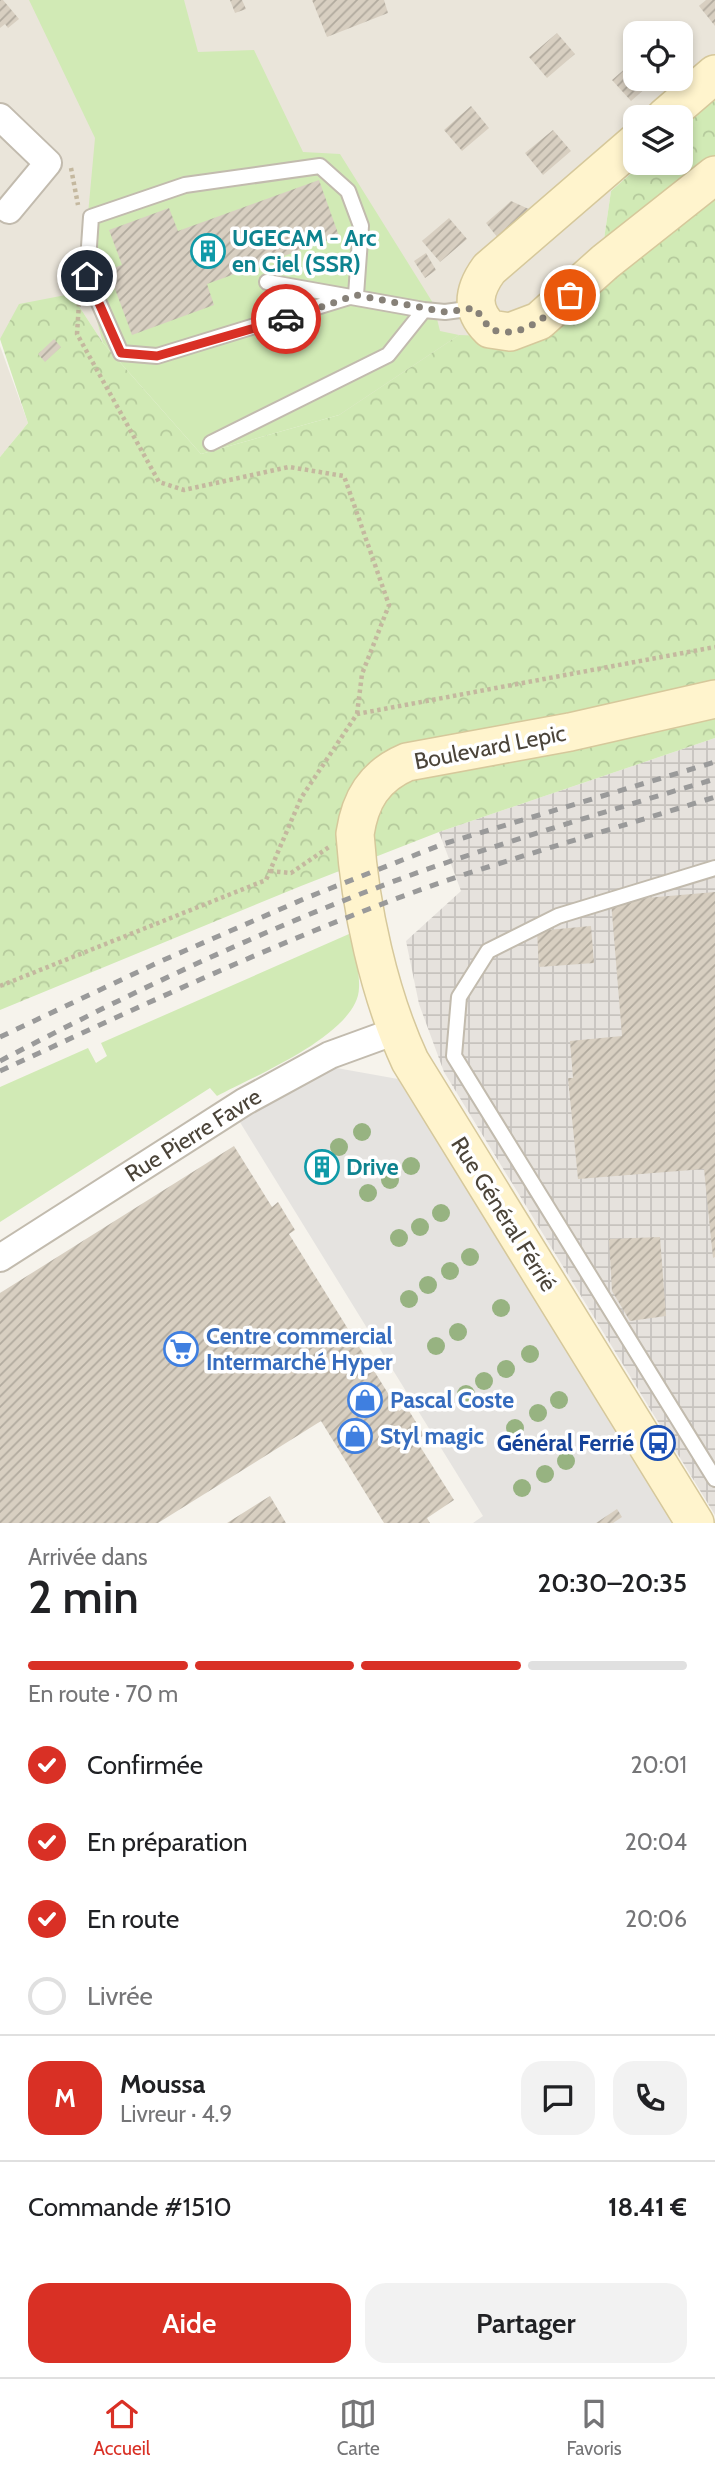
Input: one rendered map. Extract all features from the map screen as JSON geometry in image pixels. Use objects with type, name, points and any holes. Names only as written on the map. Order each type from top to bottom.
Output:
[{"type":"main road","points":[[679,105],[715,74]]},
{"type":"main road","points":[[623,152],[489,269],[475,295],[475,308],[490,329],[500,332],[524,329],[540,321],[605,262],[715,174]]},
{"type":"main road","name":"Boulevard Lepic","points":[[362,885],[355,834],[360,808],[368,793],[384,774],[407,762],[583,729],[715,699]]},
{"type":"main road","name":"Rue Général Férrié","points":[[362,885],[376,959],[396,1031],[410,1061],[695,1523]]},
{"type":"street","points":[[0,117],[48,163],[9,210]]},
{"type":"street","name":"Rue Pierre Favre","points":[[0,1258],[244,1102],[330,1055],[396,1031]]},
{"type":"lane","points":[[320,166],[348,191],[361,226],[356,295],[157,356],[121,353],[87,276],[91,217],[185,185],[320,166]]},
{"type":"lane","points":[[267,282],[356,295],[424,310],[445,312],[475,308]]},
{"type":"lane","points":[[211,443],[388,355],[424,310]]},
{"type":"lane","points":[[715,868],[558,916],[488,951],[458,997],[454,1056],[715,1479]]},
{"type":"path","points":[[270,871],[291,873],[318,853],[355,834]]},
{"type":"shaded area","points":[[0,0],[715,0],[715,99],[693,118],[693,105],[623,105],[623,175],[629,175],[611,191],[602,253],[569,314],[339,415],[103,343],[71,294],[0,339]]},
{"type":"shaded area","points":[[0,346],[28,423],[0,457]]},
{"type":"shaded area","points":[[715,738],[715,1515],[444,1072],[419,1004],[406,941],[461,891],[439,832]]},
{"type":"shaded area","points":[[331,1067],[398,1079],[674,1523],[473,1523],[483,1516],[238,1119]]},
{"type":"green space","points":[[29,0],[184,0],[198,52],[254,50],[303,152],[340,154],[433,303],[440,331],[459,335],[339,415],[201,454],[103,343],[83,269],[95,138]]},
{"type":"green space","points":[[715,99],[715,738],[439,832],[0,1010],[0,457],[28,423],[0,339],[19,304],[71,294],[103,343],[201,454],[339,415],[459,335],[487,336],[602,253],[611,191],[629,175],[693,175],[693,118]]},
{"type":"green space","points":[[349,934],[358,967],[359,988],[354,1005],[342,1021],[323,1037],[302,1052],[217,1096],[210,1088],[0,1222],[0,1087],[88,1048],[96,1063],[107,1056],[101,1043]]},
{"type":"building","points":[[0,0],[3,0],[19,19],[8,28],[5,24],[0,28]]},
{"type":"building","points":[[230,0],[242,0],[246,9],[235,13]]},
{"type":"building","points":[[312,0],[384,0],[388,13],[327,37]]},
{"type":"building","points":[[706,0],[715,0],[715,26],[699,6]]},
{"type":"building","points":[[557,33],[575,54],[547,78],[529,57]]},
{"type":"building","points":[[623,70],[623,91],[642,91],[631,101],[612,80]]},
{"type":"building","points":[[471,106],[489,128],[462,151],[444,130]]},
{"type":"building","points":[[553,130],[571,151],[543,175],[525,153]]},
{"type":"building","name":"UGECAM - Arc en Ciel (SSR)","points":[[319,180],[339,236],[207,284],[214,305],[132,335],[108,270],[122,265],[109,230],[169,208],[178,231]]},
{"type":"building","points":[[511,201],[531,210],[498,238],[486,223]]},
{"type":"building","points":[[449,218],[467,239],[440,262],[422,241]]},
{"type":"building","points":[[426,253],[436,270],[425,278],[414,261]]},
{"type":"building","points":[[54,339],[61,347],[45,362],[38,354]]},
{"type":"building","points":[[715,892],[713,1258],[704,1169],[578,1179],[568,1078],[573,1078],[570,1041],[622,1036],[611,901]]},
{"type":"building","points":[[591,926],[594,963],[539,967],[537,931]]},
{"type":"building","name":"Centre commercial Intermarché Hyper","points":[[234,1146],[272,1207],[278,1202],[295,1230],[289,1234],[399,1411],[406,1406],[424,1435],[416,1440],[454,1500],[427,1518],[430,1523],[384,1523],[321,1421],[158,1523],[0,1523],[0,1293]]},
{"type":"building","name":"Drive","points":[[329,1153],[337,1166],[315,1181],[307,1168]]},
{"type":"building","points":[[660,1237],[666,1316],[630,1321],[612,1291],[609,1239]]},
{"type":"building","points":[[270,1496],[286,1523],[227,1523]]},
{"type":"building","points":[[617,1509],[622,1517],[613,1523],[596,1523]]},
{"type":"railway","points":[[0,1037],[159,962],[306,898],[443,844],[715,762]]},
{"type":"railway","points":[[0,1061],[165,978],[335,904],[484,850],[715,779]]},
{"type":"railway","points":[[0,1071],[226,968],[341,920],[457,877],[715,797]]},
{"type":"way so far","points":[[286,319],[356,295],[424,310],[445,312],[475,308],[480,319],[490,329],[510,332],[540,321],[570,295]]},
{"type":"place","name":"UGECAM - Arc en Ciel (SSR)","points":[[208,251]]},
{"type":"place","name":"Drive","points":[[322,1167]]},
{"type":"place","name":"Centre commercial Intermarché Hyper","points":[[181,1349]]},
{"type":"place","name":"Pascal Coste","points":[[365,1400]]},
{"type":"place","name":"Styl magic","points":[[355,1436]]},
{"type":"place","name":"Général Ferrié","points":[[658,1443]]},
{"type":"route","points":[[87,276],[121,353],[157,356],[286,319]]}]
